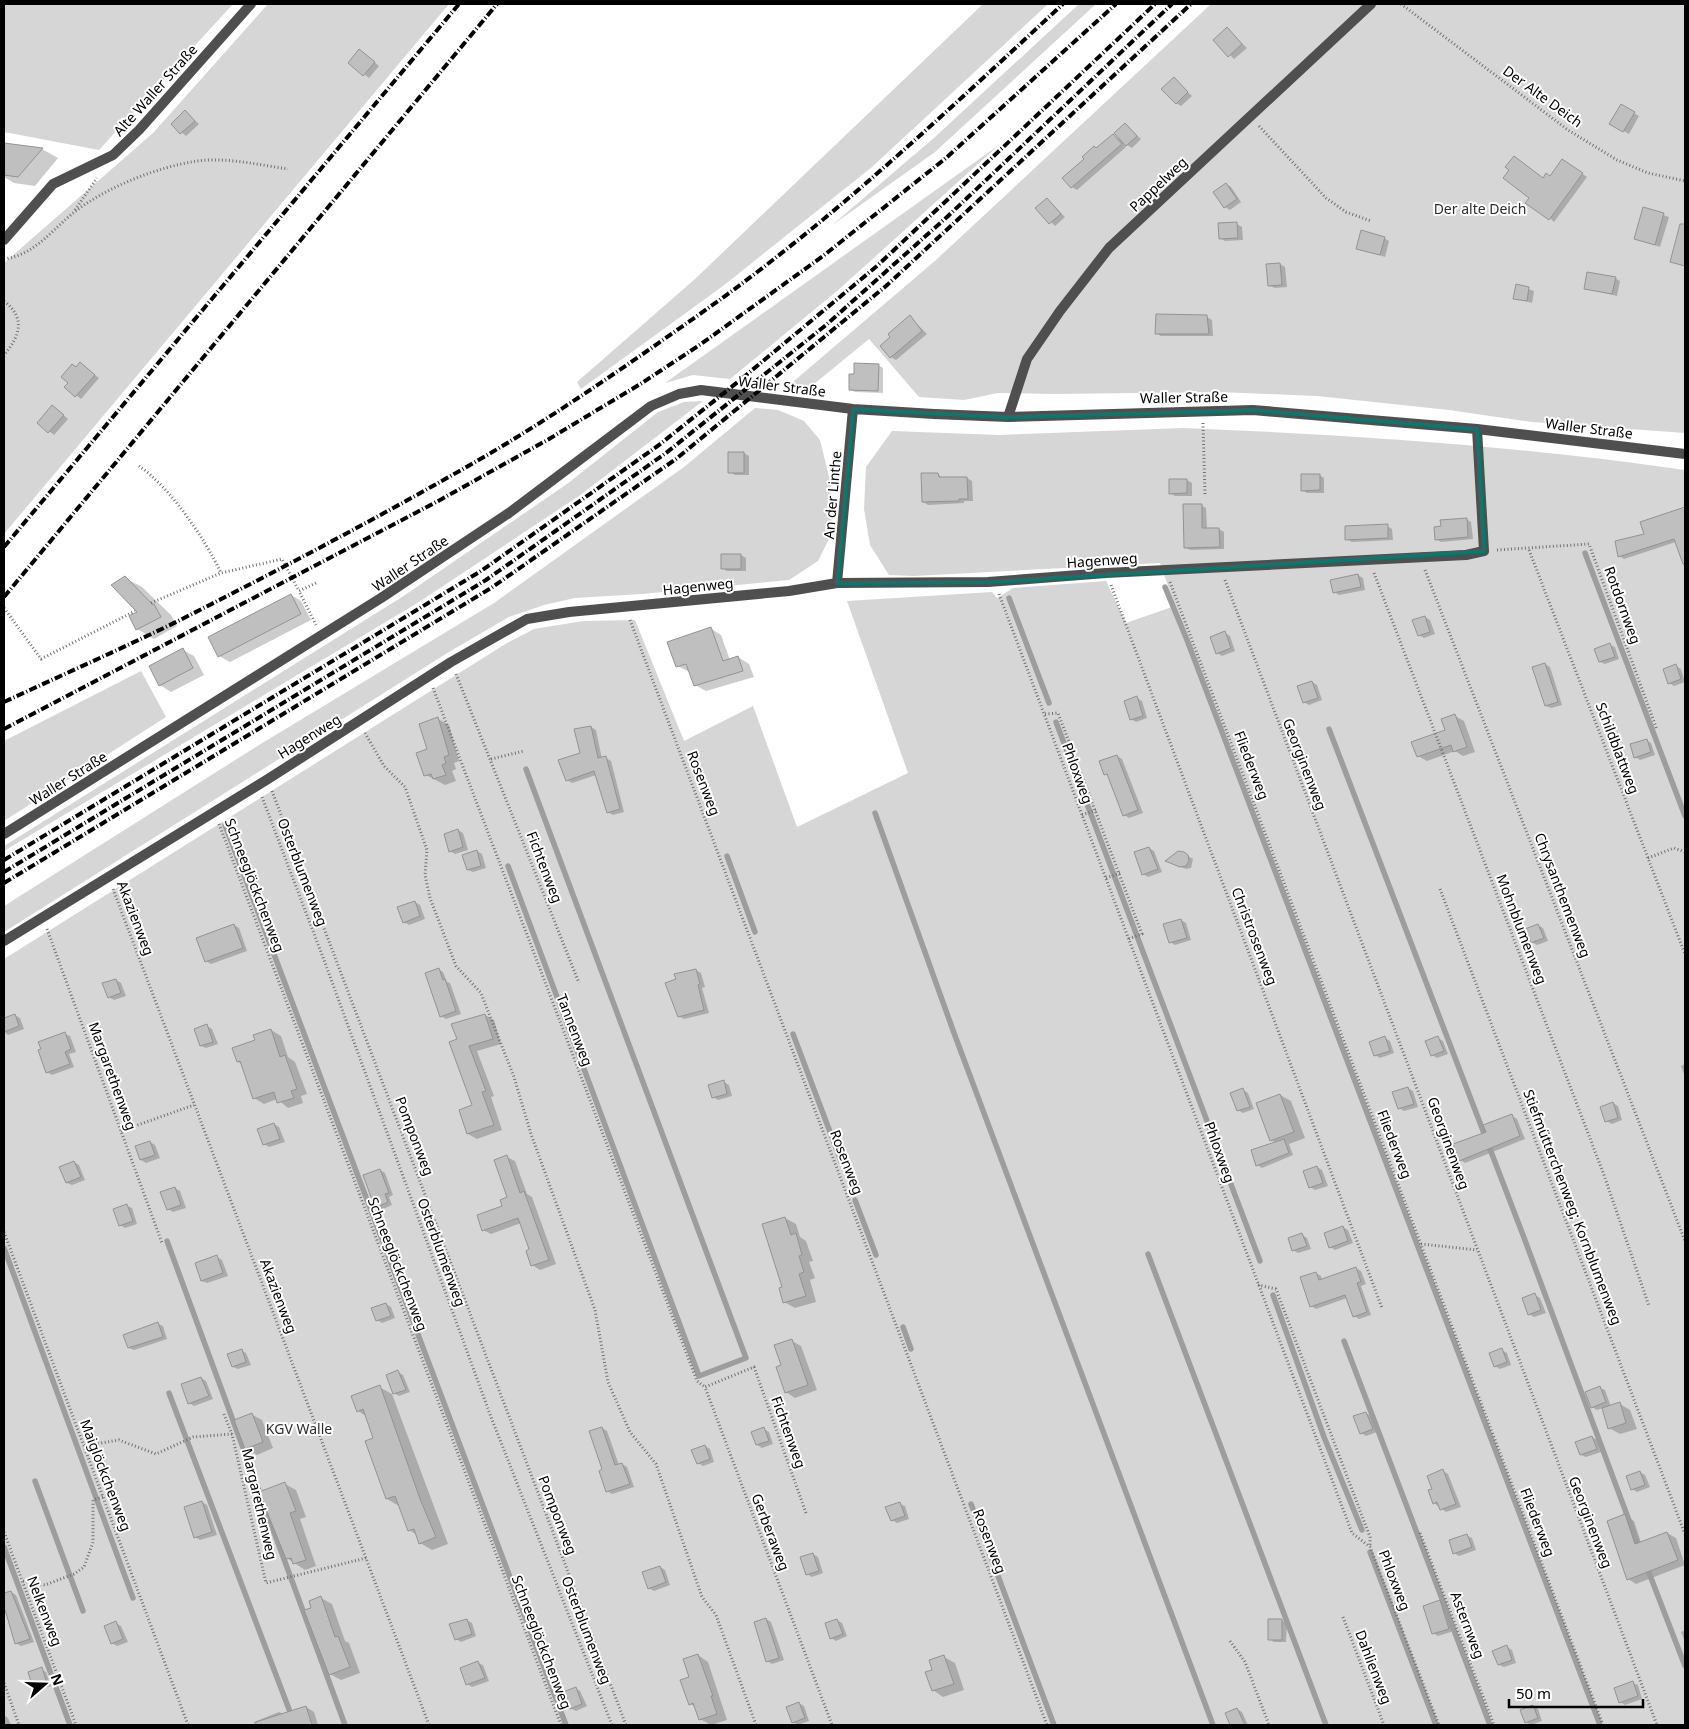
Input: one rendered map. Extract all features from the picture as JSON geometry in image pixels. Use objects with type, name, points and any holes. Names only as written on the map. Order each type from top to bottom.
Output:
[{"type":"street","name":"Alte Waller Straße","points":[[4,240],[53,184],[113,155],[139,130],[251,4]]},
{"type":"street","name":"Pappelweg","points":[[1008,417],[1026,359],[1060,311],[1109,248],[1371,4]]},
{"type":"street","name":"Waller Straße","points":[[4,834],[390,593],[510,513],[651,406],[680,394],[701,390],[853,409],[1008,417],[1253,410],[1477,429],[1685,454]]},
{"type":"street","name":"An der Linthe","points":[[837,583],[853,409]]},
{"type":"street","points":[[1477,429],[1484,551]]},
{"type":"street","name":"Hagenweg","points":[[4,941],[108,875],[268,779],[451,662],[527,619],[569,612],[789,590],[837,583],[988,582],[1106,572],[1420,558],[1466,555],[1484,551]]},
{"type":"path","name":"Der Alte Deich","points":[[1401,4],[1568,130],[1624,163],[1648,173],[1685,181]]},
{"type":"path","points":[[1250,117],[1326,198],[1346,212],[1371,221]]},
{"type":"path","points":[[4,259],[19,257],[41,242],[73,213],[104,193],[141,176],[198,161],[238,162],[288,169]]},
{"type":"path","points":[[73,213],[98,177]]},
{"type":"path","points":[[4,301],[13,308],[19,318],[16,340],[4,355]]},
{"type":"path","points":[[1202,410],[1205,495]]},
{"type":"path","points":[[139,466],[150,474],[196,528],[208,545],[221,573]]},
{"type":"path","name":"Rotdornweg","points":[[1484,551],[1529,550],[1589,544],[1657,730]]},
{"type":"path","name":"Schildblattweg","points":[[1529,550],[1685,954]]},
{"type":"path","name":"Chrysanthemenweg","points":[[1420,558],[1685,1240]]},
{"type":"path","points":[[151,603],[221,573],[282,559],[316,624]]},
{"type":"path","name":"Mohnblumenweg","points":[[1370,561],[1604,1175],[1649,1306]]},
{"type":"path","name":"Georginenweg","points":[[1220,568],[1657,1725]]},
{"type":"path","name":"Fliederweg","points":[[1166,570],[1603,1725]]},
{"type":"path","name":"Christrosenweg","points":[[1106,572],[1382,1308]]},
{"type":"path","name":"Phloxweg","points":[[988,582],[999,594],[1257,1285],[1352,1533],[1370,1547],[1439,1725]]},
{"type":"path","points":[[299,591],[316,583]]},
{"type":"path","name":"Rosenweg","points":[[625,607],[1047,1725]]},
{"type":"path","points":[[4,608],[41,659],[136,611]]},
{"type":"path","name":"Fichtenweg","points":[[451,662],[491,758],[579,983]]},
{"type":"path","name":"Tannenweg","points":[[429,677],[697,1381],[705,1387]]},
{"type":"path","points":[[1044,714],[1058,713],[1142,934],[1128,939]]},
{"type":"path","points":[[359,721],[384,766],[405,787],[427,850],[425,875],[430,898],[456,966],[481,993],[514,1078],[531,1134],[595,1310],[608,1382],[630,1432],[656,1464],[702,1597],[716,1615],[756,1725]]},
{"type":"path","points":[[491,758],[524,751]]},
{"type":"path","name":"Pomponweg","points":[[268,779],[626,1725]]},
{"type":"path","name":"Osterblumenweg","points":[[257,785],[324,960],[492,1417],[612,1725]]},
{"type":"path","name":"Schneeglöckchenweg","points":[[214,810],[562,1725]]},
{"type":"path","points":[[1082,815],[1095,810]]},
{"type":"path","points":[[1648,858],[1674,848],[1685,852]]},
{"type":"path","points":[[1106,878],[1119,873]]},
{"type":"path","name":"Akazienweg","points":[[108,875],[429,1725]]},
{"type":"path","name":"Stiefmütterchenweg; Kornblumenweg","points":[[1440,889],[1685,1534]]},
{"type":"path","name":"Margarethenweg","points":[[42,917],[162,1243]]},
{"type":"path","points":[[121,1131],[194,1105]]},
{"type":"path","name":"Maiglöckchenweg","points":[[4,1232],[188,1725]]},
{"type":"path","points":[[1421,1244],[1477,1250]]},
{"type":"path","points":[[1257,1285],[1276,1289],[1370,1537],[1370,1547]]},
{"type":"path","name":"Fichtenweg","points":[[705,1387],[746,1372],[754,1367],[806,1513]]},
{"type":"path","name":"Gerberaweg","points":[[705,1387],[832,1725]]},
{"type":"path","name":"Margarethenweg","points":[[224,1414],[232,1434],[266,1583],[366,1558]]},
{"type":"path","points":[[84,1446],[119,1440],[156,1454],[193,1438],[232,1434]]},
{"type":"path","points":[[22,1581],[44,1585],[74,1574],[84,1567],[94,1542],[94,1500],[102,1497]]},
{"type":"path","name":"Nelkenweg","points":[[4,1532],[76,1725]]},
{"type":"path","name":"Asternweg","points":[[1420,1533],[1494,1725]]},
{"type":"path","name":"Dahlienweg","points":[[1342,1617],[1384,1725]]},
{"type":"path","points":[[1230,1641],[1245,1662],[1269,1725]]},
{"type":"path","points":[[4,1684],[19,1725]]},
{"type":"highlighted area","points":[[853,409],[1008,417],[1253,410],[1477,429],[1484,551],[988,582],[837,583]]},
{"type":"green space","points":[[4,4],[233,4],[99,150],[4,132]]},
{"type":"green space","points":[[268,4],[449,4],[4,534],[4,263],[153,133]]},
{"type":"green space","points":[[983,4],[1048,4],[872,167],[723,286],[581,389],[577,382],[695,279]]},
{"type":"green space","points":[[1079,4],[1096,4],[935,152],[831,226],[935,137]]},
{"type":"green space","name":"Der alte Deich","points":[[1211,4],[1685,4],[1685,433],[1532,422],[1449,410],[1317,396],[1219,392],[998,393],[964,400],[919,397],[869,339],[808,389],[787,387],[936,260]]},
{"type":"green space","points":[[999,145],[837,291],[730,379],[693,375],[665,383]]},
{"type":"green space","points":[[703,401],[579,496],[419,602],[4,851],[4,846],[402,597],[567,484],[658,412],[684,402]]},
{"type":"green space","points":[[755,408],[778,410],[804,421],[820,440],[831,485],[832,533],[818,561],[789,580],[642,594],[575,598],[544,605],[509,617],[449,652],[4,932],[4,906],[259,745],[494,603],[684,467]]},
{"type":"green space","name":"KGV Walle","points":[[1184,428],[1310,434],[1498,448],[1685,470],[1685,1725],[4,1725],[4,959],[507,643],[534,629],[583,621],[635,620],[684,741],[753,706],[797,827],[908,773],[847,601],[992,592],[997,598],[1013,588],[1106,581],[1126,623],[1175,606],[1160,563],[914,576],[889,575],[870,545],[864,509],[866,467],[892,431],[999,435]]},
{"type":"green space","points":[[141,671],[166,717],[4,821],[4,741]]},
{"type":"building","points":[[1227,27],[1242,44],[1228,57],[1213,40]]},
{"type":"building","points":[[359,49],[375,62],[363,76],[348,63]]},
{"type":"building","points":[[1174,77],[1188,92],[1176,104],[1161,89]]},
{"type":"building","points":[[1621,104],[1635,112],[1623,132],[1609,124]]},
{"type":"building","points":[[185,110],[195,121],[180,134],[171,124]]},
{"type":"building","points":[[1125,123],[1137,136],[1126,146],[1114,133]]},
{"type":"building","points":[[1113,134],[1122,144],[1071,188],[1062,178],[1084,159],[1082,157],[1094,146],[1096,148]]},
{"type":"building","points":[[4,143],[43,148],[18,177],[4,175]]},
{"type":"building","points":[[1514,156],[1543,178],[1546,173],[1550,176],[1562,159],[1583,173],[1549,220],[1525,203],[1529,198],[1503,178],[1509,170],[1505,167]]},
{"type":"building","points":[[1226,183],[1237,199],[1224,208],[1213,192]]},
{"type":"building","points":[[1047,198],[1061,214],[1049,224],[1035,208]]},
{"type":"building","points":[[1643,207],[1664,213],[1655,245],[1634,239]]},
{"type":"building","points":[[1237,222],[1238,238],[1219,239],[1218,223]]},
{"type":"building","points":[[1680,224],[1685,224],[1685,266],[1670,262]]},
{"type":"building","points":[[1361,230],[1385,237],[1380,255],[1356,249]]},
{"type":"building","points":[[1280,263],[1282,285],[1268,286],[1266,264]]},
{"type":"building","points":[[1587,272],[1616,277],[1612,294],[1584,289]]},
{"type":"building","points":[[1516,284],[1529,287],[1527,301],[1513,299]]},
{"type":"building","points":[[1156,314],[1207,315],[1209,334],[1155,334]]},
{"type":"building","points":[[910,315],[922,331],[890,358],[880,346],[890,337],[888,334]]},
{"type":"building","points":[[80,362],[95,375],[75,397],[64,387],[68,383],[61,377],[72,364],[76,367]]},
{"type":"building","points":[[854,363],[879,364],[878,391],[849,390],[849,374],[854,374]]},
{"type":"building","points":[[52,405],[64,415],[48,433],[37,423]]},
{"type":"building","points":[[728,452],[744,452],[744,473],[728,473]]},
{"type":"building","points":[[921,473],[938,473],[939,477],[967,477],[968,499],[922,502]]},
{"type":"building","points":[[1301,474],[1320,474],[1320,490],[1301,491]]},
{"type":"building","points":[[1169,479],[1187,479],[1187,493],[1169,494]]},
{"type":"building","points":[[1183,504],[1202,504],[1202,528],[1219,528],[1220,547],[1184,548]]},
{"type":"building","points":[[1685,507],[1685,564],[1683,564],[1674,539],[1618,557],[1615,541],[1644,534],[1640,522]]},
{"type":"building","points":[[1467,518],[1468,537],[1435,540],[1434,527],[1441,526],[1440,520]]},
{"type":"building","points":[[1388,524],[1388,538],[1345,540],[1345,526]]},
{"type":"building","points":[[721,554],[741,554],[741,569],[721,569]]},
{"type":"building","points":[[1358,574],[1361,587],[1333,593],[1330,580]]},
{"type":"building","points":[[125,576],[154,604],[161,617],[136,630],[129,616],[137,612],[111,585]]},
{"type":"building","points":[[291,594],[301,614],[218,657],[208,637]]},
{"type":"building","points":[[1425,616],[1430,632],[1418,636],[1412,620]]},
{"type":"building","points":[[711,627],[723,661],[738,656],[743,671],[694,686],[686,664],[676,667],[667,642]]},
{"type":"building","points":[[1225,631],[1231,648],[1216,654],[1210,637]]},
{"type":"building","points":[[1610,643],[1615,657],[1599,662],[1594,649]]},
{"type":"building","points":[[183,648],[193,668],[159,686],[149,666]]},
{"type":"building","points":[[1545,663],[1558,702],[1545,706],[1532,667]]},
{"type":"building","points":[[1676,664],[1681,679],[1668,684],[1663,669]]},
{"type":"building","points":[[1312,681],[1318,698],[1303,703],[1297,686]]},
{"type":"building","points":[[1137,696],[1143,716],[1130,720],[1124,701]]},
{"type":"building","points":[[1455,714],[1467,747],[1453,752],[1451,745],[1417,757],[1411,742],[1445,730],[1441,719]]},
{"type":"building","points":[[438,717],[449,755],[444,757],[446,763],[442,765],[446,775],[433,779],[431,774],[424,776],[416,753],[427,749],[419,724]]},
{"type":"building","points":[[591,726],[598,758],[606,756],[620,809],[607,813],[594,771],[566,781],[558,760],[580,753],[574,729]]},
{"type":"building","points":[[1647,739],[1651,752],[1634,758],[1630,744]]},
{"type":"building","points":[[1117,755],[1138,810],[1123,816],[1107,774],[1104,775],[1099,761]]},
{"type":"building","points":[[458,829],[463,847],[449,852],[444,834]]},
{"type":"building","points":[[1149,847],[1158,869],[1142,875],[1134,852]]},
{"type":"building","points":[[477,850],[481,866],[467,870],[462,855]]},
{"type":"building","points":[[1178,851],[1188,855],[1189,861],[1186,866],[1180,867],[1165,861]]},
{"type":"building","points":[[415,901],[420,916],[403,923],[397,907]]},
{"type":"building","points":[[1181,919],[1187,938],[1169,943],[1163,924]]},
{"type":"building","points":[[234,924],[243,948],[205,962],[196,938]]},
{"type":"building","points":[[1538,924],[1544,938],[1531,943],[1525,929]]},
{"type":"building","points":[[439,968],[443,980],[445,979],[456,1011],[440,1017],[425,973]]},
{"type":"building","points":[[696,969],[704,1010],[678,1017],[665,983],[676,979],[674,974]]},
{"type":"building","points":[[116,979],[121,993],[108,998],[102,983]]},
{"type":"building","points":[[15,1014],[19,1026],[4,1032],[4,1018]]},
{"type":"building","points":[[485,1014],[493,1039],[469,1046],[486,1091],[482,1092],[494,1125],[467,1134],[459,1110],[472,1105],[449,1042],[457,1039],[451,1024]]},
{"type":"building","points":[[207,1024],[213,1042],[200,1046],[194,1029]]},
{"type":"building","points":[[271,1029],[280,1057],[285,1055],[297,1089],[291,1091],[294,1098],[277,1103],[274,1092],[253,1099],[240,1061],[237,1062],[232,1048],[255,1040],[253,1035]]},
{"type":"building","points":[[65,1032],[71,1049],[65,1052],[70,1064],[46,1073],[38,1050],[41,1049],[38,1042]]},
{"type":"building","points":[[1385,1036],[1390,1051],[1374,1056],[1369,1042]]},
{"type":"building","points":[[1438,1036],[1444,1051],[1431,1056],[1425,1041]]},
{"type":"building","points":[[724,1080],[727,1094],[712,1098],[708,1085]]},
{"type":"building","points":[[1408,1087],[1414,1104],[1398,1109],[1392,1092]]},
{"type":"building","points":[[1243,1088],[1250,1107],[1237,1111],[1230,1093]]},
{"type":"building","points":[[1280,1094],[1294,1132],[1270,1141],[1256,1103]]},
{"type":"building","points":[[1613,1102],[1618,1118],[1605,1122],[1600,1107]]},
{"type":"building","points":[[1512,1114],[1520,1136],[1459,1161],[1453,1144],[1486,1132],[1483,1125]]},
{"type":"building","points":[[274,1123],[280,1139],[263,1145],[257,1129]]},
{"type":"building","points":[[1284,1139],[1289,1153],[1256,1166],[1251,1150]]},
{"type":"building","points":[[150,1141],[155,1155],[140,1160],[135,1146]]},
{"type":"building","points":[[507,1155],[520,1193],[524,1191],[549,1260],[531,1266],[526,1251],[529,1249],[518,1218],[482,1231],[477,1215],[502,1206],[500,1200],[507,1197],[494,1160]]},
{"type":"building","points":[[74,1161],[81,1177],[66,1183],[59,1167]]},
{"type":"building","points":[[1317,1166],[1323,1183],[1309,1188],[1303,1171]]},
{"type":"building","points":[[380,1169],[389,1193],[385,1194],[388,1202],[375,1208],[363,1175]]},
{"type":"building","points":[[175,1187],[181,1205],[167,1210],[160,1192]]},
{"type":"building","points":[[127,1204],[133,1221],[119,1226],[113,1209]]},
{"type":"building","points":[[785,1217],[791,1235],[796,1233],[802,1255],[799,1256],[804,1272],[799,1274],[806,1296],[783,1303],[779,1288],[782,1287],[762,1224]]},
{"type":"building","points":[[1343,1226],[1348,1241],[1329,1248],[1324,1233]]},
{"type":"building","points":[[1302,1233],[1307,1246],[1292,1251],[1288,1238]]},
{"type":"building","points":[[217,1255],[223,1273],[201,1281],[195,1263]]},
{"type":"building","points":[[1356,1267],[1361,1282],[1357,1283],[1367,1312],[1353,1317],[1345,1295],[1310,1307],[1300,1277],[1316,1272],[1319,1280]]},
{"type":"building","points":[[1535,1293],[1541,1310],[1528,1315],[1522,1298]]},
{"type":"building","points":[[386,1303],[391,1316],[376,1321],[371,1308]]},
{"type":"building","points":[[158,1322],[163,1337],[128,1348],[123,1335]]},
{"type":"building","points":[[792,1339],[808,1385],[785,1393],[776,1367],[781,1365],[774,1345]]},
{"type":"building","points":[[1502,1348],[1507,1362],[1494,1367],[1489,1353]]},
{"type":"building","points":[[242,1349],[246,1362],[232,1367],[227,1354]]},
{"type":"building","points":[[398,1370],[406,1390],[393,1394],[386,1375]]},
{"type":"building","points":[[201,1377],[209,1396],[188,1404],[181,1384]]},
{"type":"building","points":[[380,1385],[420,1499],[436,1537],[419,1544],[414,1529],[408,1531],[395,1496],[386,1499],[365,1441],[373,1438],[363,1409],[357,1412],[351,1396]]},
{"type":"building","points":[[1600,1386],[1606,1402],[1591,1408],[1585,1392]]},
{"type":"building","points":[[1620,1402],[1626,1423],[1608,1429],[1602,1408]]},
{"type":"building","points":[[1366,1412],[1373,1429],[1360,1434],[1353,1416]]},
{"type":"building","points":[[252,1413],[263,1442],[245,1449],[234,1420]]},
{"type":"building","points":[[602,1427],[615,1465],[622,1463],[630,1484],[606,1492],[599,1471],[602,1469],[589,1431]]},
{"type":"building","points":[[764,1427],[769,1441],[756,1445],[751,1432]]},
{"type":"building","points":[[1592,1436],[1597,1449],[1580,1455],[1575,1442]]},
{"type":"building","points":[[705,1445],[710,1459],[697,1464],[691,1450]]},
{"type":"building","points":[[1443,1469],[1456,1504],[1440,1510],[1437,1502],[1433,1504],[1428,1490],[1432,1489],[1427,1476]]},
{"type":"building","points":[[1640,1471],[1645,1485],[1631,1490],[1626,1476]]},
{"type":"building","points":[[285,1482],[296,1511],[290,1513],[306,1560],[293,1564],[291,1558],[286,1559],[259,1492]]},
{"type":"building","points":[[202,1501],[212,1532],[194,1538],[184,1507]]},
{"type":"building","points":[[900,1502],[905,1516],[891,1521],[885,1507]]},
{"type":"building","points":[[1625,1514],[1635,1544],[1667,1532],[1678,1560],[1627,1580],[1607,1521]]},
{"type":"building","points":[[1467,1534],[1472,1547],[1453,1554],[1449,1540]]},
{"type":"building","points":[[813,1553],[819,1571],[806,1575],[800,1557]]},
{"type":"building","points":[[660,1566],[666,1582],[648,1589],[642,1572]]},
{"type":"building","points":[[11,1591],[30,1639],[15,1644],[4,1606],[4,1593]]},
{"type":"building","points":[[321,1596],[335,1637],[338,1636],[350,1667],[329,1675],[304,1610],[311,1608],[309,1601]]},
{"type":"building","points":[[1440,1600],[1449,1629],[1432,1634],[1423,1606]]},
{"type":"building","points":[[766,1618],[779,1658],[766,1662],[754,1622]]},
{"type":"building","points":[[467,1619],[472,1634],[455,1640],[449,1624]]},
{"type":"building","points":[[837,1619],[843,1634],[830,1639],[825,1623]]},
{"type":"building","points":[[1268,1619],[1282,1619],[1282,1640],[1268,1640]]},
{"type":"building","points":[[116,1621],[123,1639],[111,1644],[104,1626]]},
{"type":"building","points":[[1507,1645],[1512,1660],[1498,1665],[1492,1651]]},
{"type":"building","points":[[698,1654],[713,1696],[711,1696],[717,1714],[699,1720],[693,1703],[689,1705],[680,1680],[689,1677],[683,1659]]},
{"type":"building","points":[[944,1655],[954,1684],[932,1691],[925,1672],[932,1670],[929,1660]]},
{"type":"building","points":[[478,1661],[485,1678],[466,1685],[460,1668]]},
{"type":"building","points":[[42,1667],[47,1684],[33,1688],[28,1672]]},
{"type":"building","points":[[1633,1681],[1638,1696],[1619,1703],[1614,1688]]},
{"type":"building","points":[[576,1687],[582,1704],[570,1709],[563,1692]]},
{"type":"building","points":[[799,1702],[805,1718],[792,1723],[786,1707]]},
{"type":"building","points":[[1533,1705],[1538,1718],[1525,1723],[1520,1710]]},
{"type":"building","points":[[306,1706],[312,1725],[256,1725],[256,1722]]},
{"type":"building","points":[[1237,1708],[1245,1725],[1230,1725],[1225,1713]]},
{"type":"waterway","points":[[1585,553],[1685,816]]},
{"type":"waterway","points":[[1165,587],[1187,640],[1600,1725]]},
{"type":"waterway","points":[[1009,598],[1049,703]]},
{"type":"waterway","points":[[1056,722],[1260,1261]]},
{"type":"waterway","points":[[1329,729],[1523,1235],[1640,1550]]},
{"type":"waterway","points":[[508,866],[699,1376],[746,1358],[526,769]]},
{"type":"waterway","points":[[875,813],[954,1033],[1213,1725]]},
{"type":"waterway","points":[[225,825],[566,1725]]},
{"type":"waterway","points":[[727,856],[755,932]]},
{"type":"waterway","points":[[793,1034],[841,1161]]},
{"type":"waterway","points":[[855,1200],[876,1255]]},
{"type":"waterway","points":[[167,1241],[345,1725]]},
{"type":"waterway","points":[[4,1248],[133,1598]]},
{"type":"waterway","points":[[1148,1254],[1326,1725]]},
{"type":"waterway","points":[[1273,1295],[1324,1437],[1362,1530]]},
{"type":"waterway","points":[[903,1327],[911,1349]]},
{"type":"waterway","points":[[1344,1341],[1490,1725]]},
{"type":"waterway","points":[[169,1393],[295,1725]]},
{"type":"waterway","points":[[35,1481],[83,1611]]},
{"type":"waterway","points":[[971,1504],[1054,1725]]},
{"type":"waterway","points":[[4,1547],[70,1725]]},
{"type":"waterway","points":[[1370,1552],[1436,1725]]},
{"type":"waterway","points":[[1646,1565],[1685,1666]]},
{"type":"railway","points":[[4,547],[459,4]]},
{"type":"railway","points":[[4,597],[497,4]]},
{"type":"railway","points":[[4,702],[178,621],[296,560],[451,476],[568,405],[746,281],[840,206],[975,86],[1063,4]]},
{"type":"railway","points":[[4,729],[440,500],[549,439],[642,383],[701,344],[823,256],[946,158],[1116,4]]},
{"type":"railway","points":[[4,860],[481,571],[659,445],[877,266],[1155,4]]},
{"type":"railway","points":[[4,872],[486,580],[666,453],[826,325],[947,217],[1172,4]]},
{"type":"railway","points":[[4,883],[491,588],[676,459],[886,286],[1191,4]]}]
